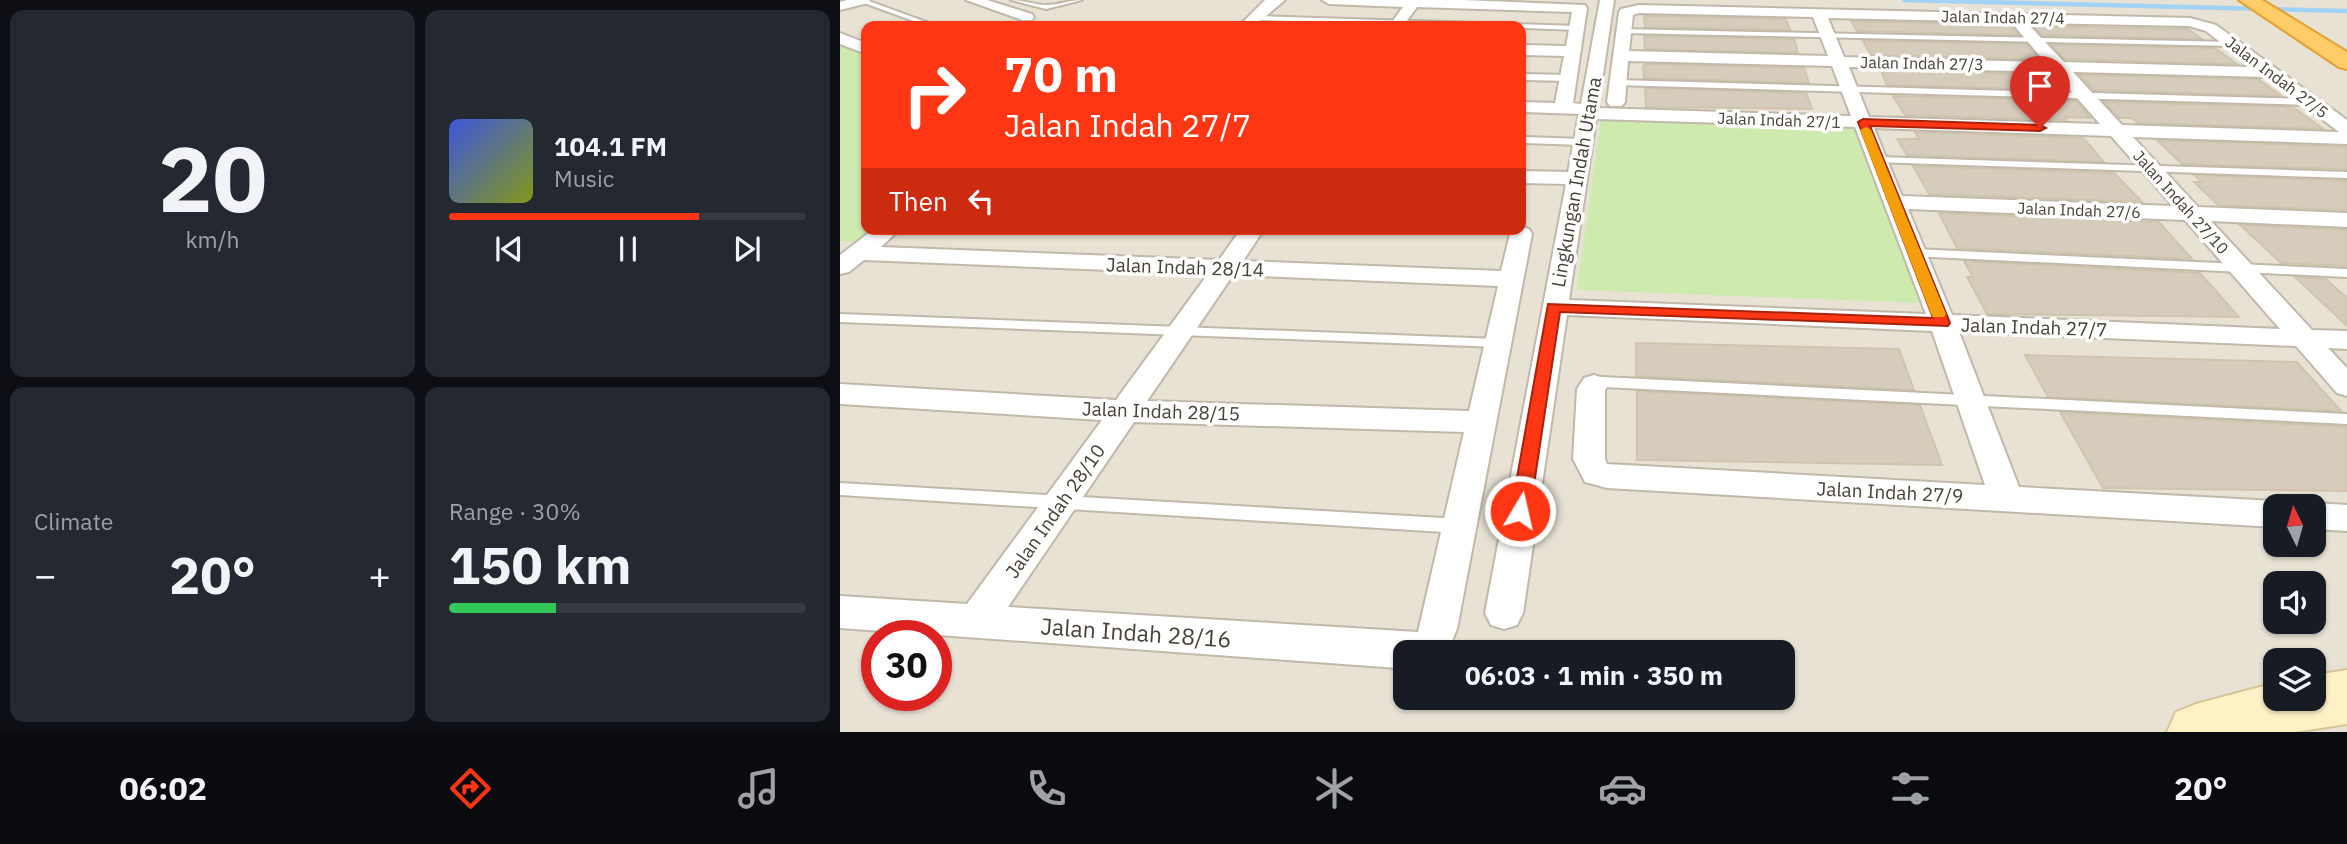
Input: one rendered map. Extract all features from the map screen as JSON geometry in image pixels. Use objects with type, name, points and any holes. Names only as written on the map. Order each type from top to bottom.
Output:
[{"type":"highway","points":[[2256,3],[2301,18],[2347,46]]},
{"type":"highway","points":[[2256,3],[2347,62]]},
{"type":"main road","points":[[2196,732],[2302,703],[2347,697]]},
{"type":"street","points":[[840,6],[861,0]]},
{"type":"street","points":[[974,0],[1027,17],[1017,21]]},
{"type":"street","points":[[1251,21],[1270,3],[1278,0]]},
{"type":"street","points":[[1329,0],[1576,6],[1581,11],[1563,108]]},
{"type":"street","name":"Lingkungan Indah Utama","points":[[1504,613],[1553,307],[1607,0]]},
{"type":"street","points":[[1400,21],[1413,2]]},
{"type":"street","name":"Jalan Indah 27/4","points":[[1624,31],[1626,12],[1632,10],[2190,22],[2206,25]]},
{"type":"street","points":[[1819,13],[1915,253],[2007,499]]},
{"type":"street","name":"Jalan Indah 27/10","points":[[2015,18],[2347,386]]},
{"type":"street","name":"Jalan Indah 27/5","points":[[2206,25],[2347,129]]},
{"type":"street","points":[[1616,102],[1624,31]]},
{"type":"street","points":[[840,38],[861,47]]},
{"type":"street","points":[[1526,50],[1573,51]]},
{"type":"street","name":"Jalan Indah 27/3","points":[[1620,56],[2270,72]]},
{"type":"street","name":"Jalan Indah 27/1","points":[[1526,107],[1863,122],[2347,138]]},
{"type":"street","points":[[1526,177],[1576,178]]},
{"type":"street","name":"Jalan Indah 27/6","points":[[1894,202],[2347,220]]},
{"type":"street","points":[[849,260],[881,235]]},
{"type":"street","name":"Jalan Indah 28/10","points":[[977,621],[1249,235]]},
{"type":"street","points":[[1460,526],[1520,235]]},
{"type":"street","name":"Jalan Indah 28/14","points":[[849,260],[1511,279]]},
{"type":"street","name":"Jalan Indah 27/7","points":[[1553,307],[2347,340]]},
{"type":"street","name":"Jalan Indah 27/9","points":[[1594,385],[1591,389],[1589,459],[1590,466],[1596,473],[1607,476],[2263,513]]},
{"type":"street","name":"Jalan Indah 28/15","points":[[840,394],[1126,411],[1482,422]]},
{"type":"street","points":[[2326,517],[2347,518]]},
{"type":"street","name":"Jalan Indah 28/16","points":[[840,612],[1417,650],[1432,644],[1438,629],[1460,526]]},
{"type":"lane","points":[[861,0],[919,21]]},
{"type":"lane","points":[[1014,0],[1046,7],[1079,0]]},
{"type":"lane","points":[[1526,27],[1578,28]]},
{"type":"lane","points":[[1624,31],[2233,44]]},
{"type":"lane","points":[[1526,77],[1568,78]]},
{"type":"lane","points":[[1618,83],[2310,102]]},
{"type":"lane","points":[[1526,140],[1583,142]]},
{"type":"lane","points":[[1878,160],[2347,175]]},
{"type":"lane","points":[[1915,253],[2347,273]]},
{"type":"lane","points":[[840,318],[1498,343]]},
{"type":"lane","points":[[1594,385],[1602,382],[2347,419]]},
{"type":"lane","points":[[840,489],[1460,526]]},
{"type":"shaded area","points":[[840,0],[2347,0],[2347,732],[840,732]]},
{"type":"green space","points":[[840,45],[861,53],[861,235],[865,235],[856,242],[840,241]]},
{"type":"green space","points":[[1601,120],[1853,127],[1920,303],[1577,290]]},
{"type":"building","points":[[1644,16],[1786,19],[1790,30],[1645,27]]},
{"type":"building","points":[[1851,21],[2010,25],[2018,35],[1857,31]]},
{"type":"building","points":[[2033,26],[2188,29],[2202,39],[2042,35]]},
{"type":"building","points":[[1644,36],[1794,39],[1798,53],[1645,49]]},
{"type":"building","points":[[1863,41],[2026,44],[2039,59],[1871,55]]},
{"type":"building","points":[[2051,45],[2215,48],[2237,64],[2065,59]]},
{"type":"building","points":[[1643,66],[1804,68],[1809,83],[1644,78]]},
{"type":"building","points":[[1881,70],[2053,75],[2066,90],[1887,85]]},
{"type":"building","points":[[2079,75],[2258,79],[2281,96],[2094,90]]},
{"type":"building","points":[[1645,88],[1806,93],[1812,109],[1646,107]]},
{"type":"building","points":[[1893,96],[2076,101],[2091,118],[2065,117],[2067,120],[1905,115]]},
{"type":"building","points":[[2104,102],[2293,107],[2323,129],[2138,123],[2131,118],[2119,118]]},
{"type":"building","points":[[1915,132],[2083,138],[2104,162],[1907,155],[1897,139],[1919,139]]},
{"type":"building","points":[[2157,140],[2347,147],[2347,169],[2182,164]]},
{"type":"building","points":[[1913,166],[2114,173],[2142,202],[1929,194]]},
{"type":"building","points":[[2194,175],[2347,181],[2347,210],[2218,205],[2194,182],[2202,182]]},
{"type":"building","points":[[1939,213],[2159,222],[2192,259],[1957,248]]},
{"type":"building","points":[[2240,225],[2347,230],[2347,266],[2281,263]]},
{"type":"building","points":[[1964,261],[2200,273],[2239,317],[1987,314],[1967,277],[1973,277]]},
{"type":"building","points":[[2295,277],[2326,279],[2347,298],[2347,326]]},
{"type":"building","points":[[1636,343],[1899,349],[1914,390],[1636,376]]},
{"type":"building","points":[[2025,355],[2297,362],[2341,411],[2048,397]]},
{"type":"building","points":[[1637,391],[1920,405],[1942,465],[1637,460]]},
{"type":"building","points":[[2060,412],[2347,427],[2347,491],[2103,488]]},
{"type":"waterway","points":[[1904,0],[2347,11]]},
{"type":"slow traffic","points":[[1866,130],[1939,314]]},
{"type":"route","points":[[1520,511],[1553,307],[1942,323],[1863,122],[2040,128]]}]
